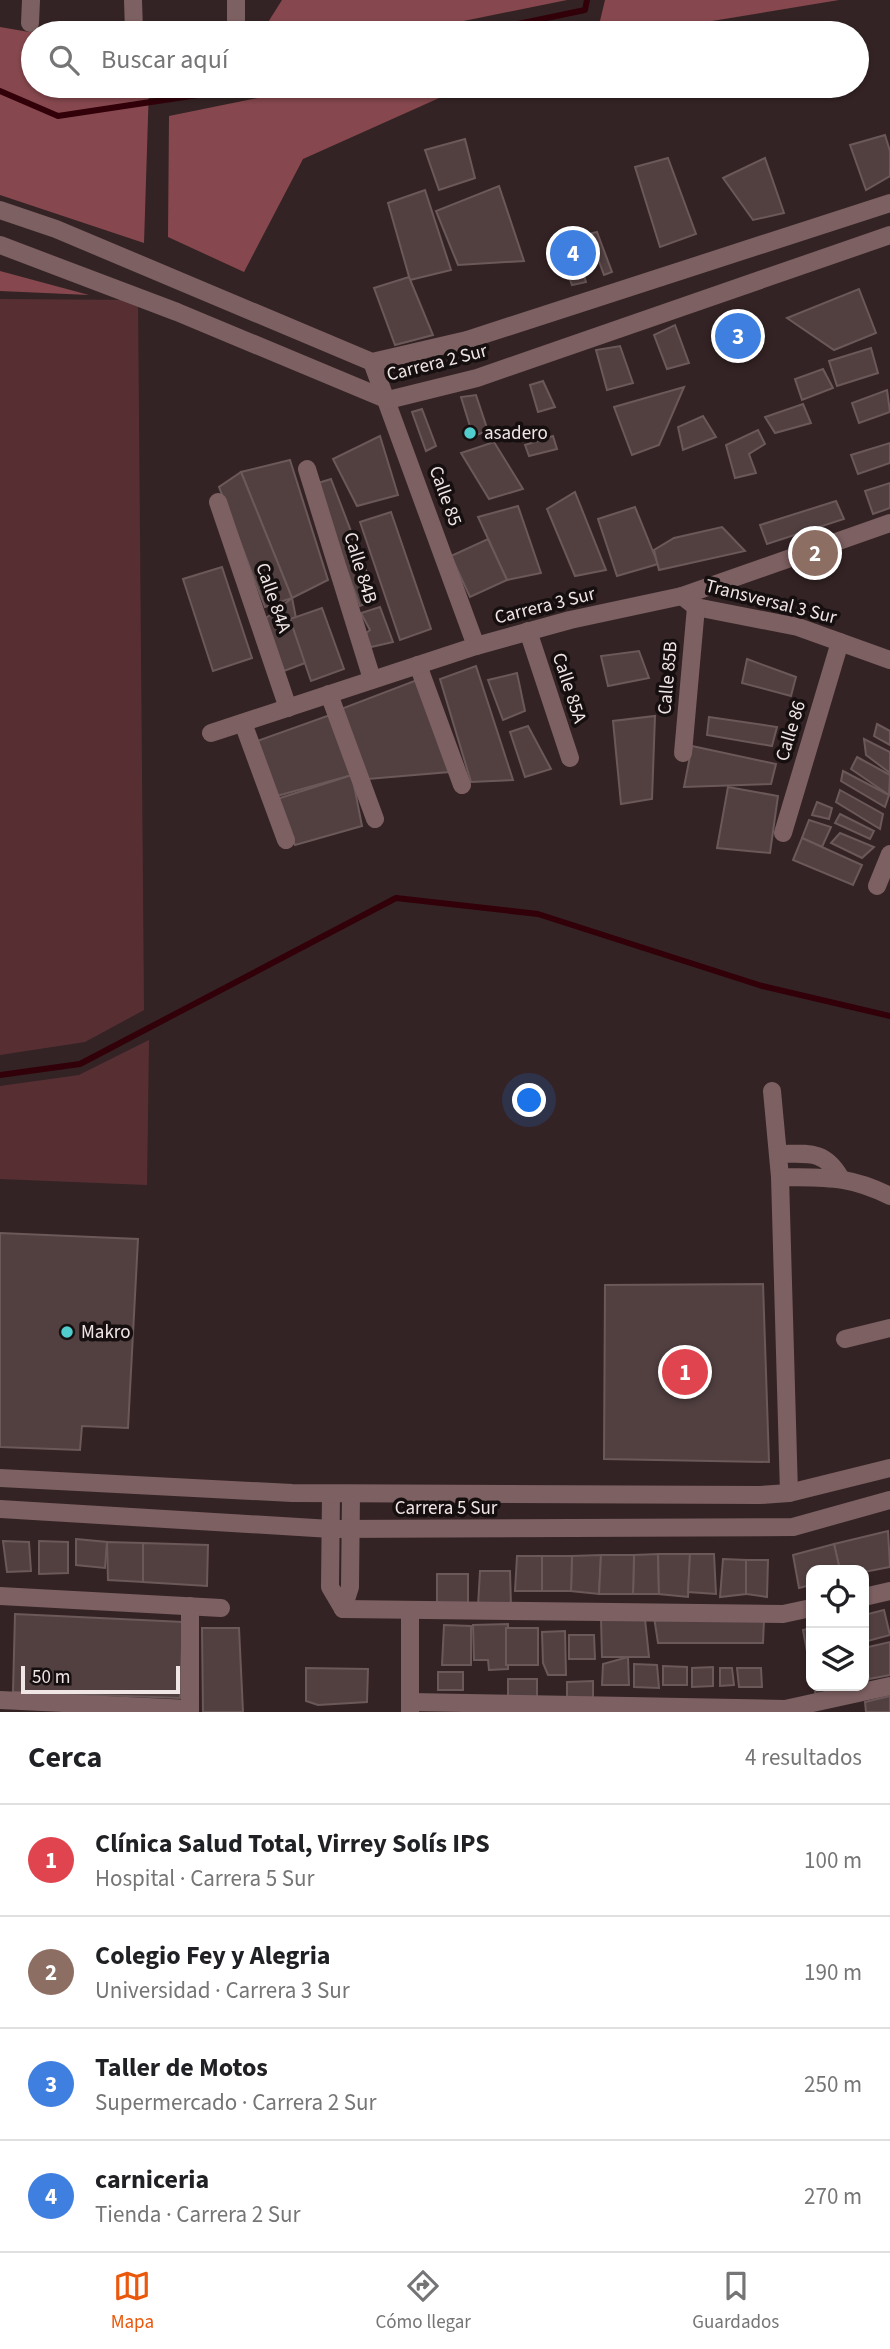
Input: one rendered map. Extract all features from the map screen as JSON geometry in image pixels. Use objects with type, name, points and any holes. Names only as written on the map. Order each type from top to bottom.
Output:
[{"type":"street","points":[[30,21],[31,0]]},
{"type":"street","points":[[133,0],[134,21]]},
{"type":"street","points":[[236,0],[236,21]]},
{"type":"street","name":"Carrera 2 Sur","points":[[0,210],[69,234],[372,362],[467,340],[890,203]]},
{"type":"street","name":"Carrera 2 Sur","points":[[0,245],[177,312],[388,400],[477,378],[890,235]]},
{"type":"street","name":"Calle 85","points":[[372,362],[476,646]]},
{"type":"street","name":"Calle 84B","points":[[307,469],[372,678]]},
{"type":"street","name":"Calle 84A","points":[[218,502],[288,708]]},
{"type":"street","name":"Carrera 3 Sur","points":[[211,733],[372,678],[528,631],[689,602],[890,523]]},
{"type":"street","name":"Transversal 3 Sur","points":[[689,602],[798,627],[890,660]]},
{"type":"street","name":"Calle 85B","points":[[683,753],[689,602]]},
{"type":"street","name":"Calle 85A","points":[[528,631],[570,758]]},
{"type":"street","name":"Calle 86","points":[[783,833],[840,642]]},
{"type":"street","points":[[418,665],[462,785]]},
{"type":"street","points":[[329,694],[375,819]]},
{"type":"street","points":[[243,723],[286,840]]},
{"type":"street","points":[[877,886],[890,854]]},
{"type":"street","points":[[772,1091],[780,1177],[789,1493]]},
{"type":"street","points":[[778,1154],[824,1157],[832,1163],[841,1177]]},
{"type":"street","points":[[780,1177],[841,1177],[863,1182],[890,1196]]},
{"type":"street","points":[[845,1339],[890,1328]]},
{"type":"street","name":"Carrera 5 Sur","points":[[0,1478],[331,1494],[789,1493],[890,1468]]},
{"type":"street","points":[[331,1494],[330,1587],[343,1609]]},
{"type":"street","points":[[343,1609],[351,1587],[351,1494]]},
{"type":"street","name":"Carrera 5 Sur","points":[[0,1509],[331,1529],[793,1527],[890,1500]]},
{"type":"street","points":[[869,1596],[890,1591]]},
{"type":"street","points":[[0,1596],[220,1608]]},
{"type":"street","points":[[0,1700],[190,1710],[190,1606]]},
{"type":"street","points":[[343,1609],[783,1614],[806,1609]]},
{"type":"street","points":[[411,1610],[410,1707],[785,1709],[890,1686]]},
{"type":"shaded area","points":[[282,0],[567,0],[464,21],[269,21]]},
{"type":"shaded area","points":[[605,0],[839,0],[712,21],[600,21]]},
{"type":"shaded area","points":[[0,27],[21,31],[21,98],[149,98],[144,243],[0,195]]},
{"type":"shaded area","points":[[257,98],[439,98],[303,159],[244,272],[168,237],[169,116]]},
{"type":"shaded area","points":[[0,271],[89,295],[0,291]]},
{"type":"shaded area","points":[[0,299],[138,300],[144,1010],[85,1042],[0,1055]]},
{"type":"shaded area","points":[[149,1040],[147,1185],[0,1179],[0,1086],[79,1075]]},
{"type":"building","points":[[885,135],[890,151],[890,176],[866,190],[850,145]]},
{"type":"building","points":[[465,139],[475,178],[439,190],[425,150]]},
{"type":"building","points":[[668,158],[696,234],[660,247],[635,167]]},
{"type":"building","points":[[765,158],[784,213],[753,220],[723,178]]},
{"type":"building","points":[[499,186],[524,261],[458,265],[436,211]]},
{"type":"building","points":[[425,190],[451,270],[410,280],[388,203]]},
{"type":"building","points":[[597,232],[612,272],[604,275],[589,234]]},
{"type":"building","points":[[576,249],[586,282],[572,285],[560,253]]},
{"type":"building","points":[[409,277],[433,335],[395,345],[374,288]]},
{"type":"building","points":[[859,289],[876,333],[834,350],[787,318]]},
{"type":"building","points":[[675,325],[689,363],[667,369],[654,335]]},
{"type":"building","points":[[620,346],[633,383],[607,390],[596,350]]},
{"type":"building","points":[[871,348],[878,373],[837,386],[829,361]]},
{"type":"building","points":[[823,369],[833,388],[802,400],[795,379]]},
{"type":"building","points":[[543,381],[555,407],[538,412],[530,385]]},
{"type":"building","points":[[684,387],[659,445],[632,455],[614,407]]},
{"type":"building","points":[[887,390],[890,412],[859,423],[852,403]]},
{"type":"building","points":[[476,395],[488,431],[473,436],[461,397]]},
{"type":"building","points":[[803,404],[811,423],[775,433],[765,417]]},
{"type":"building","points":[[422,409],[436,446],[426,451],[412,412]]},
{"type":"building","points":[[703,416],[716,437],[683,450],[678,427]]},
{"type":"building","points":[[758,430],[765,444],[749,454],[756,473],[735,478],[726,445]]},
{"type":"building","points":[[380,436],[398,495],[357,506],[333,459]]},
{"type":"building","points":[[553,436],[557,449],[529,456],[525,445]]},
{"type":"building","points":[[494,442],[523,489],[489,499],[461,453]]},
{"type":"building","points":[[890,443],[890,463],[858,474],[851,455]]},
{"type":"building","points":[[290,460],[328,580],[292,598],[241,472]]},
{"type":"building","points":[[241,472],[292,598],[265,607],[219,487]]},
{"type":"building","points":[[331,479],[377,599],[360,606],[315,484]]},
{"type":"building","points":[[890,483],[890,508],[873,514],[865,491]]},
{"type":"building","points":[[575,492],[606,570],[575,576],[547,509]]},
{"type":"building","points":[[836,501],[844,519],[767,544],[760,525]]},
{"type":"building","points":[[518,506],[541,573],[507,580],[478,517]]},
{"type":"building","points":[[635,507],[658,564],[617,576],[598,519]]},
{"type":"building","points":[[391,512],[431,629],[400,640],[360,522]]},
{"type":"building","points":[[722,527],[745,551],[659,570],[654,550],[674,538]]},
{"type":"building","points":[[488,539],[507,580],[470,597],[451,556]]},
{"type":"building","points":[[222,567],[252,658],[213,671],[183,579]]},
{"type":"building","points":[[292,598],[305,663],[284,671],[266,618]]},
{"type":"building","points":[[380,607],[393,642],[371,647],[365,634],[370,630],[361,613]]},
{"type":"building","points":[[322,608],[344,669],[311,681],[290,619]]},
{"type":"building","points":[[639,651],[649,678],[608,686],[601,656]]},
{"type":"building","points":[[747,659],[796,677],[791,696],[742,683]]},
{"type":"building","points":[[476,666],[513,780],[471,782],[440,679]]},
{"type":"building","points":[[517,673],[525,711],[503,720],[488,680]]},
{"type":"building","points":[[417,680],[449,772],[368,779],[341,709]]},
{"type":"building","points":[[330,715],[352,775],[277,796],[257,741]]},
{"type":"building","points":[[655,716],[652,799],[621,804],[613,721]]},
{"type":"building","points":[[709,717],[777,727],[772,746],[707,735]]},
{"type":"building","points":[[877,724],[890,731],[890,745],[874,736]]},
{"type":"building","points":[[528,726],[551,769],[525,777],[510,732]]},
{"type":"building","points":[[864,739],[890,752],[890,773],[866,755]]},
{"type":"building","points":[[692,746],[776,764],[771,784],[684,787]]},
{"type":"building","points":[[857,757],[890,775],[889,795],[851,769]]},
{"type":"building","points":[[843,771],[889,795],[885,807],[841,781]]},
{"type":"building","points":[[352,775],[362,826],[295,845],[277,799]]},
{"type":"building","points":[[728,787],[778,796],[770,853],[717,848]]},
{"type":"building","points":[[840,790],[883,814],[880,829],[836,802]]},
{"type":"building","points":[[817,802],[832,808],[829,819],[812,815]]},
{"type":"building","points":[[840,814],[874,831],[870,839],[835,823]]},
{"type":"building","points":[[809,820],[831,827],[822,847],[802,838]]},
{"type":"building","points":[[840,833],[874,847],[862,858],[831,843]]},
{"type":"building","points":[[802,838],[862,865],[853,885],[793,860]]},
{"type":"building","name":"Makro","points":[[0,1233],[138,1239],[128,1428],[82,1426],[80,1450],[0,1447]]},
{"type":"building","points":[[763,1284],[769,1462],[604,1459],[605,1285]]},
{"type":"building","points":[[888,1531],[890,1567],[869,1571],[869,1565],[839,1565],[834,1544]]},
{"type":"building","points":[[76,1539],[107,1542],[105,1568],[76,1565]]},
{"type":"building","points":[[3,1541],[29,1542],[31,1571],[7,1572]]},
{"type":"building","points":[[39,1541],[68,1542],[68,1573],[39,1574]]},
{"type":"building","points":[[107,1542],[143,1543],[143,1582],[108,1580]]},
{"type":"building","points":[[143,1543],[208,1545],[207,1586],[143,1582]]},
{"type":"building","points":[[834,1544],[839,1565],[806,1565],[806,1586],[799,1588],[793,1555]]},
{"type":"building","points":[[658,1554],[659,1594],[633,1594],[634,1555]]},
{"type":"building","points":[[658,1554],[690,1554],[688,1597],[659,1594]]},
{"type":"building","points":[[690,1554],[714,1554],[716,1594],[688,1592]]},
{"type":"building","points":[[601,1555],[599,1594],[571,1591],[572,1556]]},
{"type":"building","points":[[601,1555],[634,1555],[633,1594],[599,1594]]},
{"type":"building","points":[[517,1556],[542,1556],[542,1591],[515,1591]]},
{"type":"building","points":[[542,1556],[572,1556],[571,1591],[542,1591]]},
{"type":"building","points":[[723,1559],[746,1560],[746,1594],[720,1597]]},
{"type":"building","points":[[746,1560],[768,1560],[767,1597],[746,1594]]},
{"type":"building","points":[[480,1571],[510,1571],[511,1606],[478,1606]]},
{"type":"building","points":[[437,1574],[468,1574],[468,1604],[437,1604]]},
{"type":"building","points":[[884,1610],[890,1635],[869,1641],[869,1614]]},
{"type":"building","points":[[15,1614],[183,1622],[180,1698],[13,1692]]},
{"type":"building","points":[[654,1617],[764,1619],[763,1643],[658,1643]]},
{"type":"building","points":[[601,1619],[645,1619],[649,1657],[602,1657]]},
{"type":"building","points":[[508,1624],[508,1669],[489,1670],[488,1660],[474,1660],[473,1625]]},
{"type":"building","points":[[444,1625],[471,1626],[471,1665],[442,1665]]},
{"type":"building","points":[[202,1628],[239,1628],[243,1712],[203,1712]]},
{"type":"building","points":[[506,1628],[538,1628],[538,1665],[506,1665]]},
{"type":"building","points":[[565,1631],[566,1675],[548,1675],[543,1663],[542,1632]]},
{"type":"building","points":[[569,1635],[594,1635],[595,1659],[569,1659]]},
{"type":"building","points":[[890,1642],[890,1675],[869,1679],[869,1647]]},
{"type":"building","points":[[628,1657],[629,1685],[602,1685],[603,1664]]},
{"type":"building","points":[[634,1664],[657,1665],[659,1688],[634,1687]]},
{"type":"building","points":[[663,1666],[687,1667],[687,1685],[663,1685]]},
{"type":"building","points":[[713,1667],[713,1686],[692,1687],[692,1668]]},
{"type":"building","points":[[306,1668],[368,1669],[367,1702],[318,1705],[306,1701]]},
{"type":"building","points":[[720,1668],[732,1668],[734,1685],[720,1686]]},
{"type":"building","points":[[737,1668],[761,1668],[762,1687],[739,1687]]},
{"type":"building","points":[[438,1672],[463,1672],[463,1690],[438,1690]]},
{"type":"building","points":[[508,1679],[537,1679],[537,1698],[508,1698]]},
{"type":"building","points":[[593,1681],[593,1698],[567,1699],[567,1682]]},
{"type":"building","points":[[815,1691],[832,1691],[816,1696]]},
{"type":"building","points":[[890,1696],[890,1712],[866,1712],[865,1702]]},
{"type":"waterway","points":[[532,21],[585,10],[587,0]]},
{"type":"waterway","points":[[0,91],[58,116],[177,98]]},
{"type":"waterway","points":[[0,1075],[80,1064],[396,898],[538,914],[762,986],[890,1016]]},
{"type":"place","name":"carniceria","points":[[573,253]]},
{"type":"place","name":"Taller de Motos","points":[[738,336]]},
{"type":"place","name":"asadero","points":[[470,433]]},
{"type":"place","name":"Colegio Fey y Alegria","points":[[815,553]]},
{"type":"place","name":"Makro","points":[[67,1332]]},
{"type":"place","name":"Clínica Salud Total, Virrey Solís IPS","points":[[685,1372]]}]
